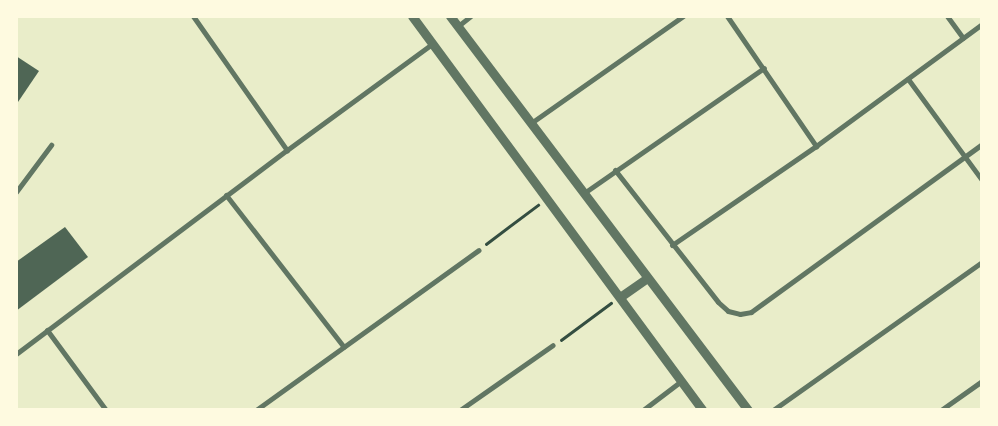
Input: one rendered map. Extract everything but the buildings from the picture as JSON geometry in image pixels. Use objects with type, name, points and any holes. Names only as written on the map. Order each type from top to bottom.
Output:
[{"type":"street","points":[[193,16],[287,150]]},
{"type":"street","points":[[412,16],[702,410]]},
{"type":"street","points":[[450,16],[748,410]]},
{"type":"street","points":[[458,26],[471,16]]},
{"type":"street","points":[[531,123],[683,16]]},
{"type":"street","points":[[727,16],[816,146]]},
{"type":"street","points":[[947,16],[963,38]]},
{"type":"street","points":[[672,245],[816,146],[982,24]]},
{"type":"street","points":[[16,354],[287,150],[432,44]]},
{"type":"street","points":[[584,193],[764,68]]},
{"type":"street","points":[[908,79],[982,180]]},
{"type":"street","points":[[16,192],[51,144]]},
{"type":"street","points":[[615,170],[718,302],[728,312],[740,314],[751,312],[982,144]]},
{"type":"street","points":[[226,196],[344,347]]},
{"type":"street","points":[[256,410],[479,250]]},
{"type":"street","points":[[774,410],[982,262]]},
{"type":"street","points":[[620,297],[647,278]]},
{"type":"street","points":[[48,330],[106,410]]},
{"type":"street","points":[[460,410],[553,345]]},
{"type":"street","points":[[642,410],[681,381]]},
{"type":"street","points":[[941,410],[982,381]]},
{"type":"path","points":[[479,250],[546,199]]},
{"type":"path","points":[[553,345],[620,297]]}]
